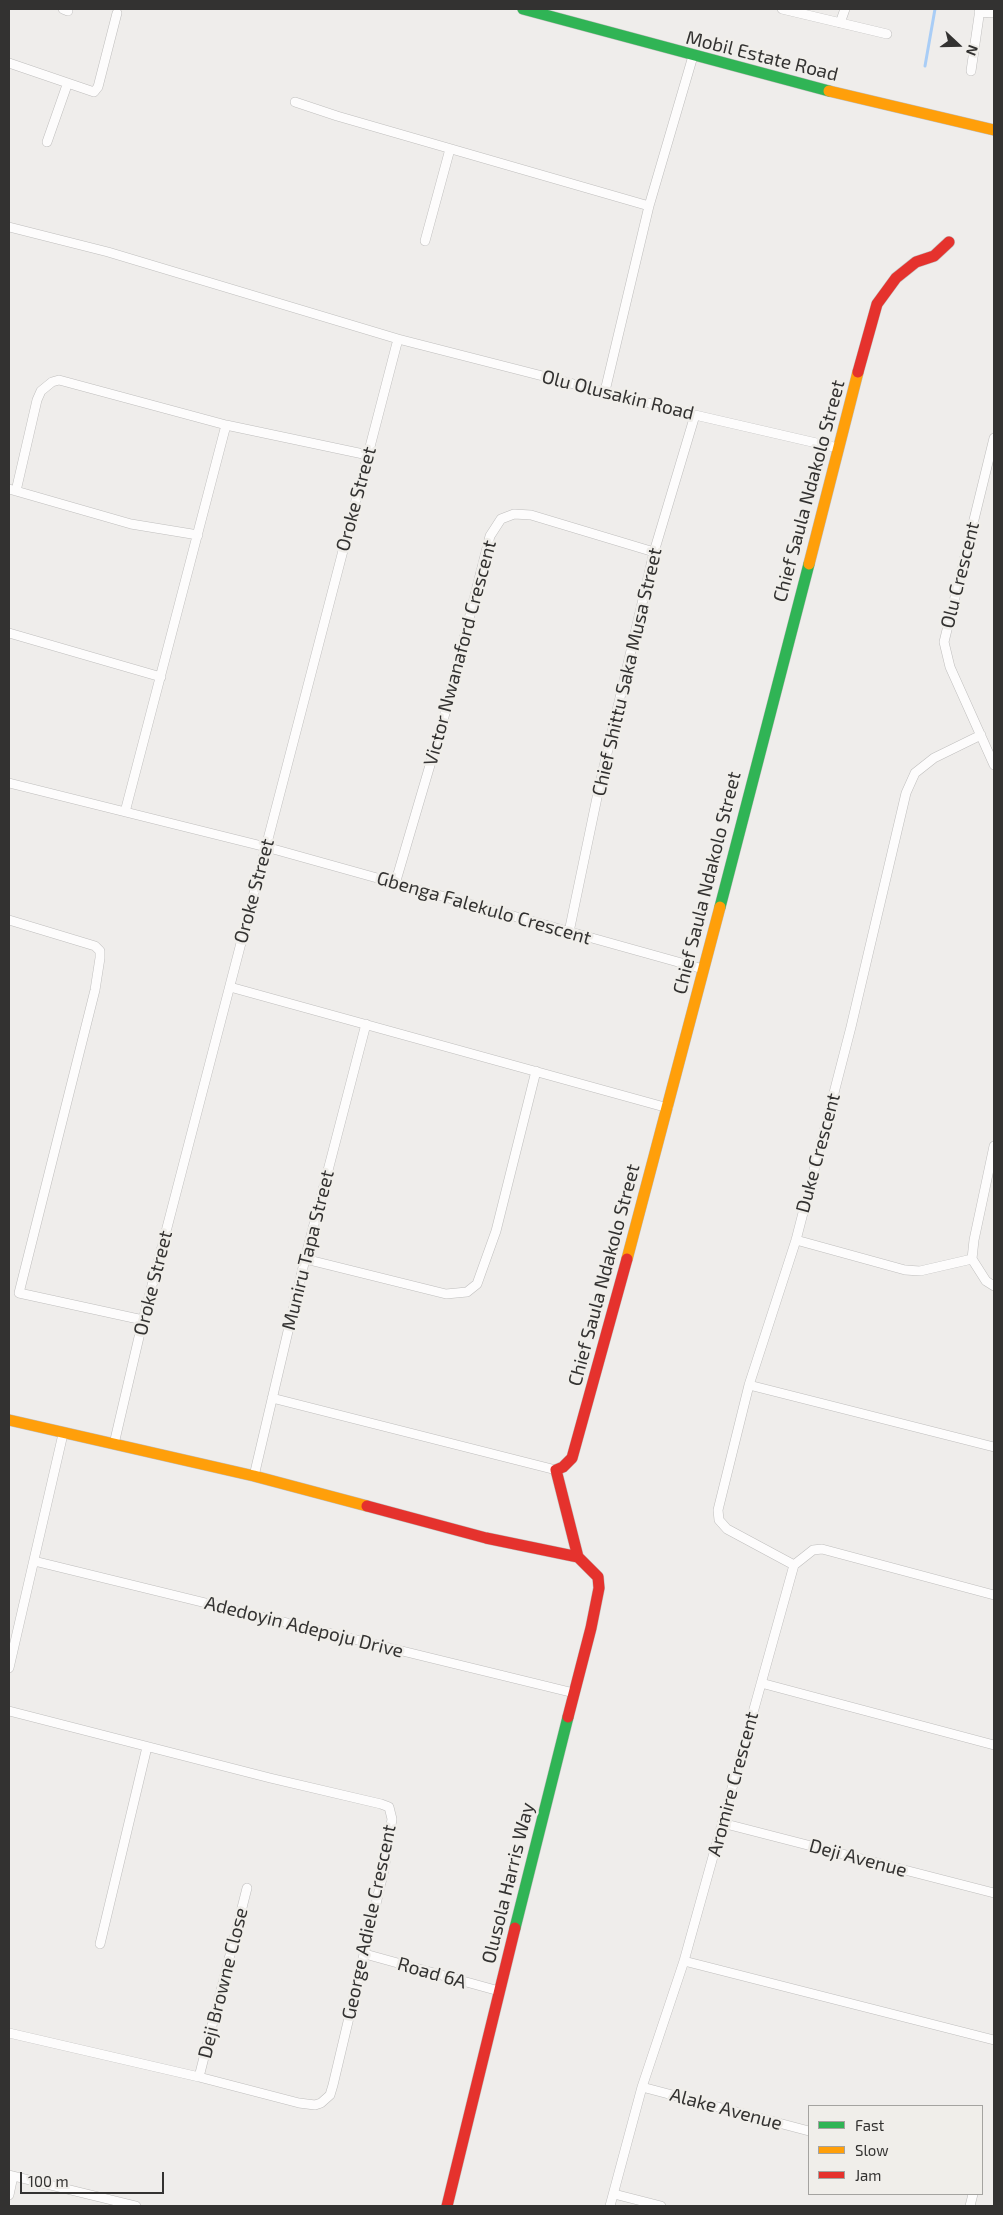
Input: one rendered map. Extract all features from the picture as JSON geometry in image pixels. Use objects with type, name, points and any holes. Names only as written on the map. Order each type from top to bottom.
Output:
[{"type":"street","name":"Mobil Estate Road","points":[[523,9],[693,56],[994,130]]},
{"type":"street","points":[[782,9],[887,34]]},
{"type":"street","points":[[840,23],[845,9]]},
{"type":"street","points":[[971,71],[979,10],[994,13]]},
{"type":"street","points":[[9,63],[94,92],[98,87],[117,13]]},
{"type":"street","points":[[605,391],[649,206],[693,56]]},
{"type":"street","points":[[47,142],[67,84]]},
{"type":"street","points":[[294,102],[649,206]]},
{"type":"street","points":[[425,241],[450,149]]},
{"type":"street","name":"Olu Olusakin Road","points":[[9,226],[206,280],[398,340],[695,415],[838,448]]},
{"type":"street","name":"Chief Saula Ndakolo Street","points":[[556,1470],[564,1468],[572,1458],[668,1108],[838,448],[877,304],[896,278],[916,262],[934,256],[949,242]]},
{"type":"street","name":"Oroke Street","points":[[114,1444],[143,1320],[398,340]]},
{"type":"street","points":[[198,535],[131,524],[12,490],[41,391],[52,382],[59,380],[226,425],[368,455]]},
{"type":"street","name":"Chief Shittu Saka Musa Street","points":[[569,932],[599,788],[654,552],[695,415]]},
{"type":"street","points":[[125,812],[226,425]]},
{"type":"street","name":"Olu Crescent","points":[[994,438],[944,642],[950,667],[994,765]]},
{"type":"street","name":"Victor Nwanaford Crescent","points":[[396,884],[443,721],[490,536],[501,520],[514,514],[531,515],[654,552]]},
{"type":"street","points":[[9,633],[161,677]]},
{"type":"street","name":"Duke Crescent","points":[[794,1565],[740,1538],[727,1529],[719,1520],[718,1510],[749,1385],[796,1240],[851,1027],[906,793],[915,773],[934,758],[981,735]]},
{"type":"street","name":"Gbenga Falekulo Crescent","points":[[9,784],[266,847],[703,969]]},
{"type":"street","points":[[9,920],[95,946],[100,951],[95,990],[19,1293]]},
{"type":"street","points":[[230,987],[668,1108]]},
{"type":"street","name":"Muniru Tapa Street","points":[[254,1476],[305,1259],[366,1024]]},
{"type":"street","points":[[305,1259],[446,1294],[467,1292],[477,1284],[496,1231],[536,1071]]},
{"type":"street","points":[[994,1146],[972,1259],[986,1281],[994,1286]]},
{"type":"street","points":[[796,1240],[905,1270],[920,1271],[972,1259]]},
{"type":"street","points":[[9,1290],[143,1320]]},
{"type":"street","points":[[749,1385],[994,1447]]},
{"type":"street","points":[[9,1420],[63,1434],[254,1476],[486,1538],[578,1557],[556,1470],[272,1398]]},
{"type":"street","points":[[9,1668],[63,1434]]},
{"type":"street","points":[[794,1565],[813,1550],[822,1549],[994,1594]]},
{"type":"street","name":"Olusola Harris Way","points":[[447,2206],[599,1588],[598,1577],[578,1557]]},
{"type":"street","name":"Adedoyin Adepoju Drive","points":[[34,1561],[574,1693]]},
{"type":"street","name":"Aromire Crescent","points":[[610,2206],[642,2087],[684,1961],[794,1565]]},
{"type":"street","points":[[761,1683],[994,1744]]},
{"type":"street","name":"George Adiele Crescent","points":[[9,1711],[388,1807],[392,1819],[365,1954],[333,2085],[326,2100],[315,2105],[299,2103],[9,2032]]},
{"type":"street","points":[[100,1944],[148,1747]]},
{"type":"street","name":"Deji Avenue","points":[[722,1823],[994,1893]]},
{"type":"street","name":"Deji Browne Close","points":[[199,2077],[247,1888]]},
{"type":"street","name":"Road 6A","points":[[365,1954],[499,1991]]},
{"type":"street","points":[[684,1961],[994,2040]]},
{"type":"street","name":"Alake Avenue","points":[[642,2087],[808,2131]]},
{"type":"street","points":[[9,2195],[11,2176],[136,2206]]},
{"type":"street","points":[[614,2194],[661,2206]]},
{"type":"waterway","points":[[925,66],[935,9]]},
{"type":"traffic: fast","points":[[523,9],[829,91]]},
{"type":"traffic: fast","points":[[720,907],[809,564]]},
{"type":"traffic: fast","points":[[515,1928],[568,1717]]},
{"type":"traffic: slow","points":[[829,91],[994,130]]},
{"type":"traffic: slow","points":[[809,564],[858,372]]},
{"type":"traffic: slow","points":[[627,1259],[720,907]]},
{"type":"traffic: slow","points":[[9,1420],[254,1476],[367,1506]]},
{"type":"traffic: jam","points":[[858,372],[877,304],[896,278],[916,262],[934,256],[949,242]]},
{"type":"traffic: jam","points":[[578,1557],[556,1470],[563,1467],[572,1458],[627,1259]]},
{"type":"traffic: jam","points":[[367,1506],[486,1538],[578,1557],[598,1577],[599,1588],[591,1628],[568,1717]]},
{"type":"traffic: jam","points":[[447,2206],[515,1928]]}]
